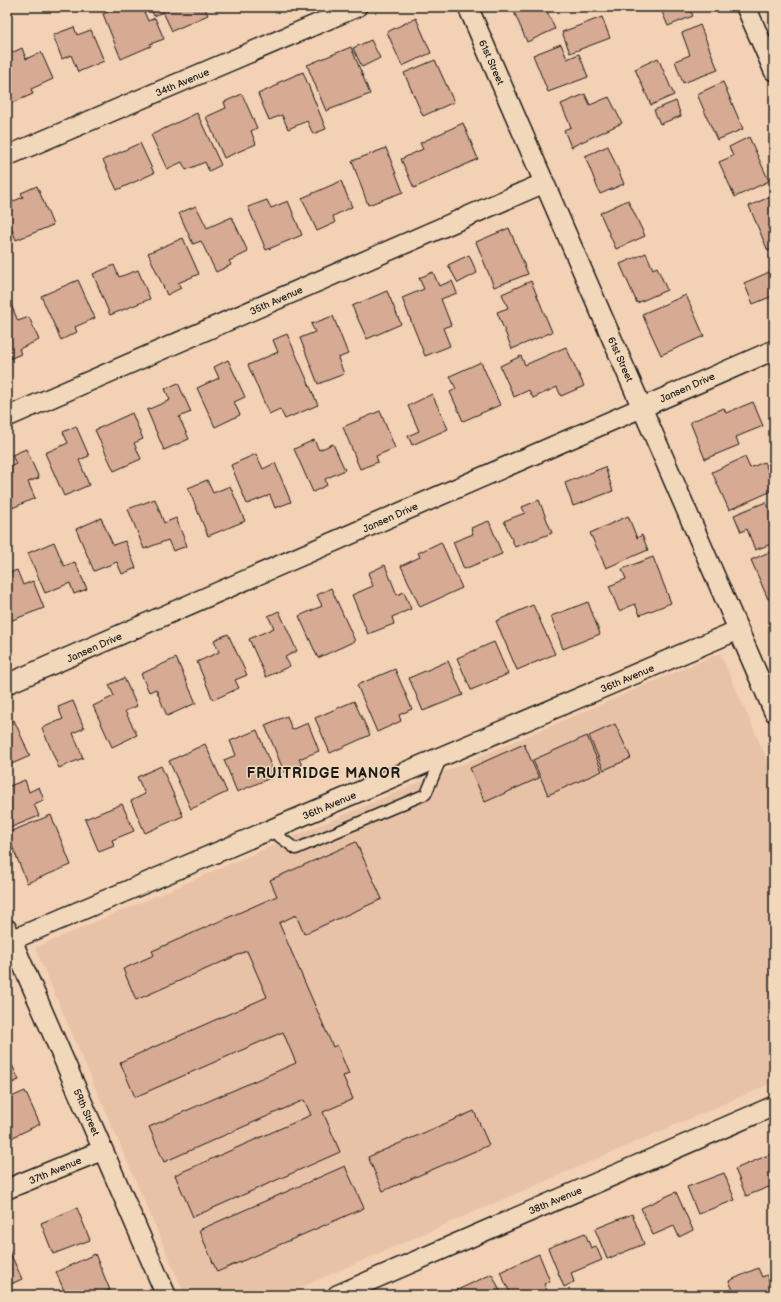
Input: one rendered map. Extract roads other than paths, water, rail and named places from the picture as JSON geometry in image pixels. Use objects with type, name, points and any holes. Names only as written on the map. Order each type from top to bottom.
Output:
[{"type":"street","name":"34th Avenue","points":[[7,156],[357,7]]},
{"type":"street","name":"61st Street","points":[[468,7],[774,712]]},
{"type":"street","points":[[746,7],[774,71]]},
{"type":"street","name":"35th Avenue","points":[[7,417],[544,183]]},
{"type":"street","name":"Jansen Drive","points":[[7,684],[774,350]]},
{"type":"street","name":"36th Avenue","points":[[9,937],[270,830],[738,630]]},
{"type":"street","name":"59th Street","points":[[9,937],[166,1295]]},
{"type":"street","name":"38th Avenue","points":[[337,1295],[774,1106]]},
{"type":"street","name":"37th Avenue","points":[[7,1190],[103,1150]]},
{"type":"lane","points":[[270,830],[296,849],[412,800],[426,794],[442,757]]},
{"type":"district","name":"FRUITRIDGE MANOR","points":[[324,773]]}]
